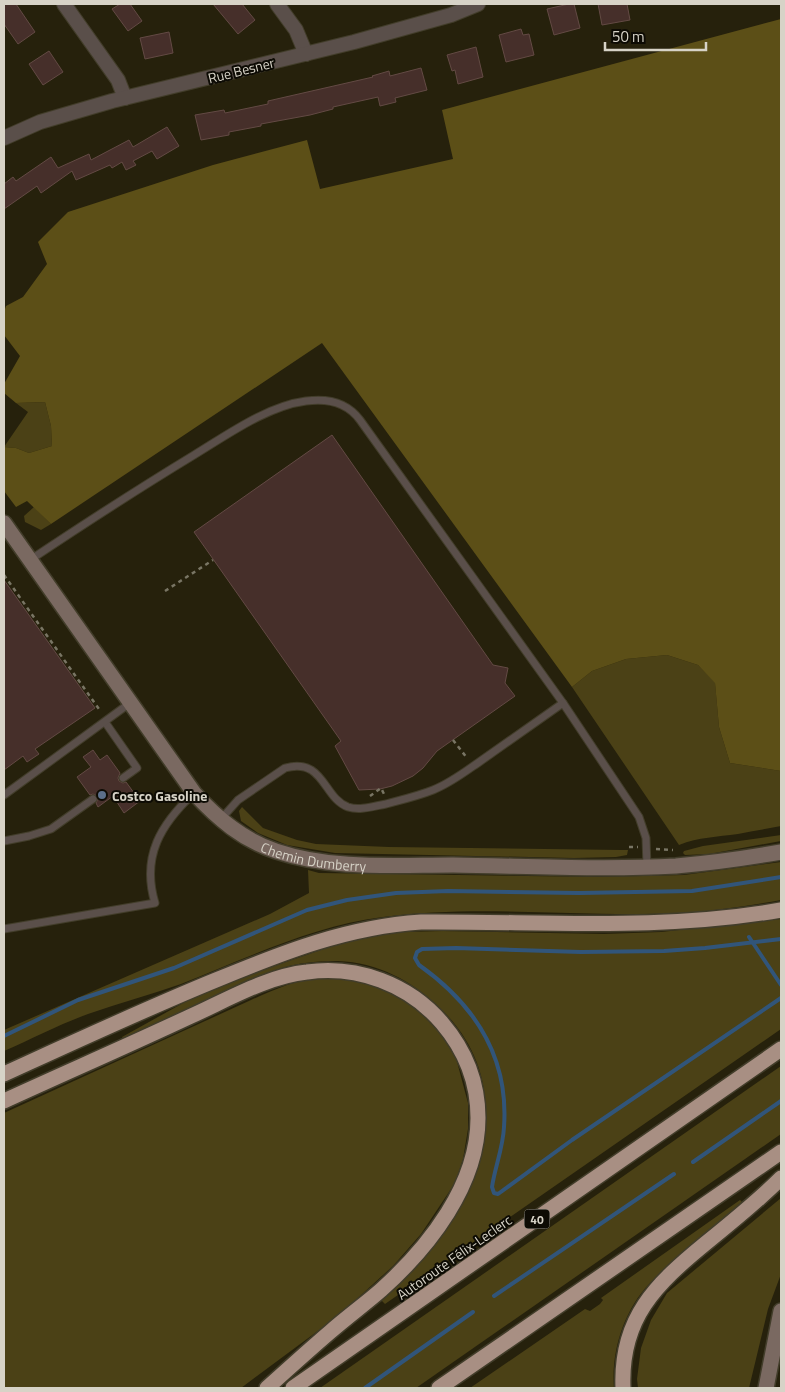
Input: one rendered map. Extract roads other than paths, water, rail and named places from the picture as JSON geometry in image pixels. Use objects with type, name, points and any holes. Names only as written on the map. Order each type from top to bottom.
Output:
[{"type":"highway","points":[[4,1074],[199,987],[289,951],[351,932],[393,924],[421,922],[649,924],[711,920],[781,910]]},
{"type":"highway","points":[[4,1101],[239,994],[288,975],[306,972],[349,971],[382,980],[414,997],[438,1018],[459,1046],[473,1078],[477,1095],[477,1136],[474,1154],[466,1178],[432,1234],[400,1272],[267,1388]]},
{"type":"highway","name":"Autoroute Félix-Leclerc","points":[[293,1388],[781,1049]]},
{"type":"highway","points":[[439,1388],[781,1152]]},
{"type":"highway","points":[[623,1388],[624,1356],[628,1339],[634,1324],[650,1297],[670,1273],[765,1194],[781,1178]]},
{"type":"street","points":[[64,4],[118,80],[125,98]]},
{"type":"street","points":[[277,4],[296,30],[306,54]]},
{"type":"street","name":"Rue Besner","points":[[4,138],[40,122],[125,98],[306,54],[427,22],[478,4]]},
{"type":"street","name":"Chemin Dumberry","points":[[4,523],[194,793],[220,819],[240,834],[261,845],[293,856],[326,862],[369,864],[647,867],[710,862],[781,852]]},
{"type":"street","points":[[766,1388],[781,1311]]},
{"type":"street","points":[[756,1388],[777,1329]]},
{"type":"lane","points":[[30,560],[149,482],[258,418],[306,401],[341,403],[350,408],[360,420],[423,504],[563,704],[639,817],[646,838],[647,867]]},
{"type":"lane","points":[[4,795],[130,704]]},
{"type":"lane","points":[[220,819],[238,800],[290,766],[304,767],[310,770],[322,779],[338,801],[348,807],[364,808],[425,793],[442,786],[460,775],[563,704]]},
{"type":"lane","points":[[105,722],[138,768],[123,778]]},
{"type":"lane","points":[[4,929],[155,903],[151,884],[151,866],[156,842],[170,818],[194,793]]},
{"type":"lane","points":[[4,840],[30,836],[51,829],[93,799]]},
{"type":"waterway","points":[[4,1036],[78,1000],[174,968],[307,910],[347,900],[396,893],[448,891],[579,893],[692,891],[781,877]]},
{"type":"waterway","points":[[749,937],[781,985]]},
{"type":"waterway","points":[[781,939],[664,951],[581,952],[456,948],[422,949],[417,952],[415,958],[419,965],[439,980],[471,1015],[484,1034],[494,1055],[501,1078],[504,1102],[504,1127],[501,1150],[492,1187],[494,1193],[498,1194],[572,1140],[781,998]]},
{"type":"waterway","points":[[693,1162],[781,1101]]},
{"type":"waterway","points":[[494,1296],[674,1174]]},
{"type":"waterway","points":[[365,1388],[473,1312]]},
{"type":"place","name":"Costco Gasoline","points":[[102,795]]}]
